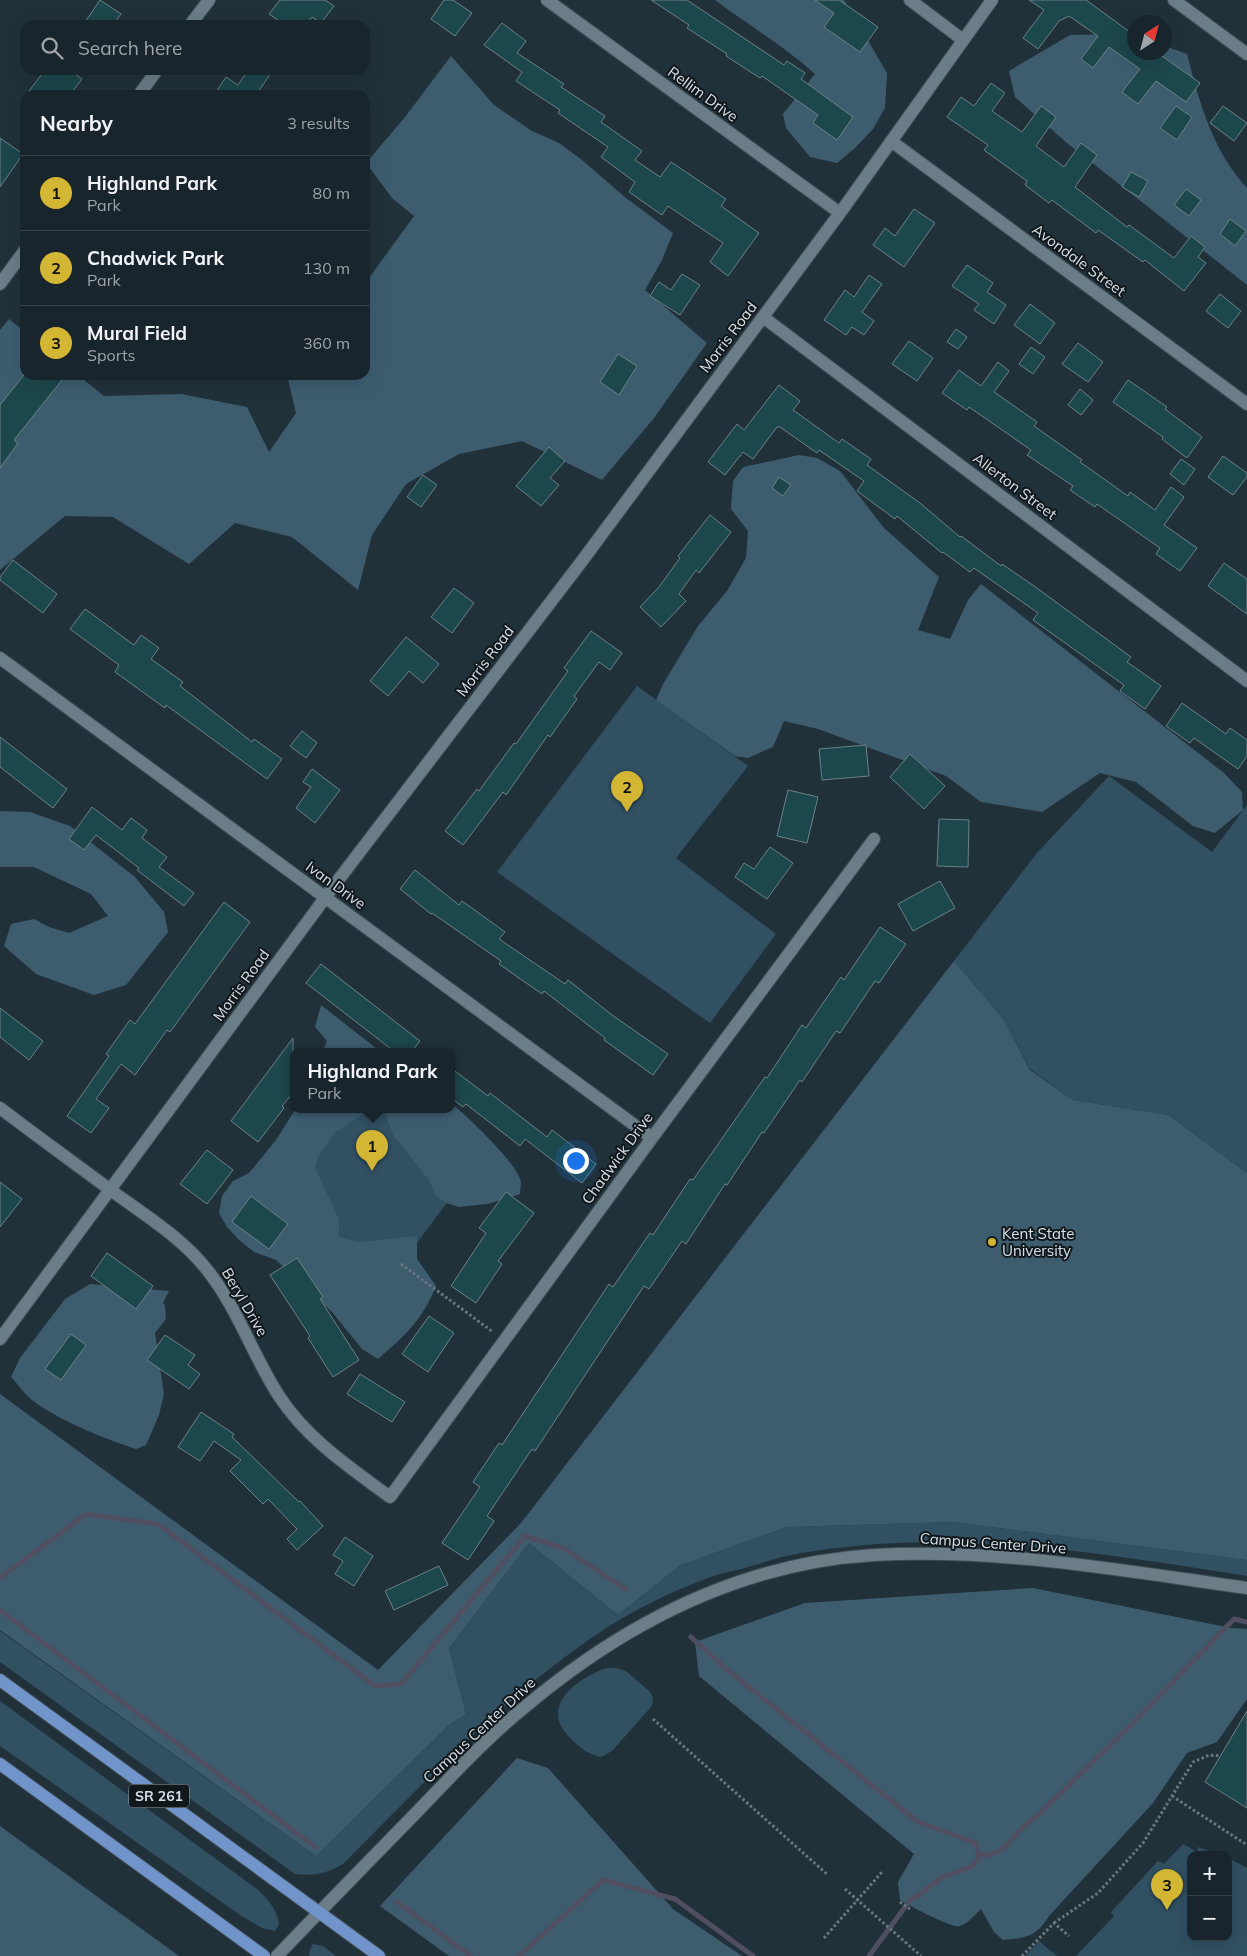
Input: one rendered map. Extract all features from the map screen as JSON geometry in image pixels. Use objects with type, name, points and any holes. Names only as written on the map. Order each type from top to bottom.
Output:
[{"type":"main road","name":"SR 261","points":[[0,1680],[379,1956]]},
{"type":"main road","points":[[0,1764],[264,1956]]},
{"type":"street","points":[[194,20],[209,0]]},
{"type":"street","name":"Rellim Drive","points":[[547,0],[840,213]]},
{"type":"street","points":[[910,0],[963,40]]},
{"type":"street","name":"Morris Road","points":[[0,1340],[326,897],[582,561],[840,213],[992,0]]},
{"type":"street","points":[[1174,0],[1247,54]]},
{"type":"street","points":[[143,90],[153,75]]},
{"type":"street","name":"Avondale Street","points":[[891,141],[1247,404]]},
{"type":"street","points":[[0,284],[20,257]]},
{"type":"street","name":"Allerton Street","points":[[763,317],[1247,681]]},
{"type":"street","name":"Ivan Drive","points":[[0,658],[652,1138]]},
{"type":"street","name":"Chadwick Drive","points":[[390,1497],[652,1138],[874,839]]},
{"type":"street","name":"Beryl Drive","points":[[0,1108],[177,1239],[192,1253],[208,1271],[224,1294],[278,1395],[292,1413],[327,1450],[390,1497]]},
{"type":"street","name":"Campus Center Drive","points":[[277,1956],[482,1745],[524,1707],[571,1670],[614,1640],[681,1604],[724,1586],[766,1574],[834,1560],[872,1556],[958,1554],[1015,1558],[1101,1568],[1247,1588]]},
{"type":"path","points":[[401,1264],[495,1334]]},
{"type":"path","points":[[653,1720],[828,1875]]},
{"type":"path","points":[[1022,1956],[1054,1923],[1098,1893],[1144,1843],[1193,1762],[1209,1754],[1220,1756]]},
{"type":"path","points":[[1172,1796],[1247,1845]]},
{"type":"path","points":[[824,1938],[882,1872]]},
{"type":"path","points":[[845,1889],[921,1956]]},
{"type":"path","points":[[900,1902],[910,1909]]},
{"type":"path","points":[[1054,1923],[1069,1936]]},
{"type":"shaded area","points":[[715,0],[844,0],[887,73],[885,108],[873,129],[837,163],[810,157],[786,128],[783,114],[815,74]]},
{"type":"shaded area","points":[[1127,34],[1127,60],[1172,60],[1172,49],[1187,54],[1202,108],[1216,142],[1235,174],[1247,188],[1247,285],[1067,143],[1015,97],[1009,71],[1070,35]]},
{"type":"shaded area","points":[[451,56],[494,105],[532,131],[559,143],[626,198],[673,233],[662,260],[645,290],[707,343],[654,418],[602,480],[522,441],[459,454],[406,484],[372,535],[358,590],[292,537],[235,523],[189,564],[113,517],[65,516],[0,570],[0,330],[9,319],[20,328],[20,380],[84,380],[104,396],[181,394],[247,407],[269,452],[296,413],[288,380],[370,380],[370,277],[414,216],[392,198],[370,168],[370,158],[405,117]]},
{"type":"shaded area","points":[[799,455],[817,458],[840,471],[884,528],[939,577],[918,630],[950,639],[968,600],[981,584],[1224,773],[1242,792],[1243,810],[1215,833],[1193,826],[1136,782],[1100,773],[1042,812],[981,802],[946,776],[818,729],[784,721],[773,747],[748,758],[735,756],[656,700],[663,684],[698,626],[727,591],[746,558],[748,531],[731,509],[733,481],[743,467]]},
{"type":"shaded area","points":[[637,686],[748,766],[676,858],[776,934],[710,1023],[497,872]]},
{"type":"shaded area","points":[[1109,776],[1212,852],[1247,805],[1247,1173],[1168,1115],[1073,1100],[1030,1069],[1004,1020],[954,961],[1037,853]]},
{"type":"shaded area","points":[[0,811],[30,812],[70,826],[135,877],[164,912],[168,932],[126,985],[94,995],[36,974],[4,946],[11,924],[34,919],[49,927],[69,933],[108,916],[91,894],[34,867],[0,867]]},
{"type":"shaded area","points":[[954,961],[1004,1020],[1030,1070],[1073,1100],[1168,1115],[1247,1173],[1247,1560],[953,1522],[787,1527],[681,1565],[618,1615],[529,1543],[449,1648],[466,1714],[449,1725],[316,1856],[0,1630],[0,1394],[378,1670],[521,1523]]},
{"type":"shaded area","points":[[321,1005],[376,1048],[324,1048],[327,1041],[315,1027]]},
{"type":"shaded area","points":[[455,1107],[479,1129],[511,1164],[521,1182],[520,1194],[488,1204],[458,1207],[447,1203],[436,1196],[429,1180],[393,1135],[385,1113],[455,1113]]},
{"type":"shaded area","points":[[293,1113],[365,1113],[334,1133],[318,1157],[315,1168],[339,1219],[339,1237],[358,1242],[417,1236],[417,1259],[436,1286],[419,1318],[397,1343],[378,1359],[362,1349],[332,1312],[276,1260],[254,1252],[238,1239],[227,1227],[219,1213],[222,1196],[233,1181],[249,1173],[276,1140]]},
{"type":"shaded area","points":[[332,1113],[399,1113],[460,1185],[397,1270],[337,1255],[290,1157]]},
{"type":"shaded area","points":[[90,1284],[169,1291],[163,1303],[165,1305],[166,1319],[155,1333],[164,1394],[159,1415],[146,1445],[136,1449],[110,1440],[55,1415],[29,1398],[11,1377],[20,1358],[65,1299]]},
{"type":"shaded area","points":[[953,1522],[1247,1560],[1247,1576],[1131,1558],[1015,1545],[898,1543],[840,1548],[782,1557],[713,1576],[638,1609],[599,1633],[564,1658],[465,1742],[343,1864],[325,1872],[309,1875],[295,1874],[0,1662],[0,1631],[316,1856],[449,1725],[466,1714],[449,1648],[529,1543],[618,1615],[681,1565],[787,1527]]},
{"type":"shaded area","points":[[1033,1588],[1231,1628],[1247,1629],[1247,1699],[1217,1742],[1187,1753],[1153,1803],[1040,1928],[1024,1937],[1003,1940],[994,1932],[981,1909],[966,1923],[955,1926],[930,1916],[900,1900],[898,1882],[914,1854],[699,1676],[695,1642],[805,1603]]},
{"type":"shaded area","points":[[606,1668],[626,1671],[650,1692],[653,1698],[652,1706],[612,1751],[601,1757],[585,1751],[572,1740],[561,1726],[558,1712],[561,1703],[572,1687]]},
{"type":"shaded area","points":[[0,1701],[257,1889],[268,1900],[277,1914],[279,1925],[275,1931],[262,1928],[240,1915],[0,1746]]},
{"type":"shaded area","points":[[517,1758],[548,1768],[673,1909],[742,1956],[449,1956],[380,1906]]},
{"type":"shaded area","points":[[0,1826],[179,1956],[0,1956]]},
{"type":"shaded area","points":[[1183,1844],[1195,1851],[1187,1851],[1187,1941],[1232,1941],[1232,1860],[1247,1868],[1247,1956],[1076,1956],[1114,1916],[1111,1912],[1158,1861],[1164,1864]]},
{"type":"shaded area","points":[[1198,1847],[1210,1851],[1197,1851]]},
{"type":"shaded area","points":[[1039,1941],[1057,1956],[1025,1956]]},
{"type":"shaded area","points":[[313,1944],[323,1946],[336,1956],[309,1956]]},
{"type":"building","points":[[100,0],[121,14],[117,20],[86,20]]},
{"type":"building","points":[[280,0],[325,0],[334,6],[323,20],[316,20],[312,17],[310,20],[278,20],[269,14]]},
{"type":"building","points":[[444,0],[453,0],[472,13],[455,36],[431,19]]},
{"type":"building","points":[[651,0],[687,0],[784,65],[787,61],[805,73],[801,79],[853,117],[837,140],[813,123],[818,115],[762,76],[760,78],[726,56],[727,54],[687,28],[689,25]]},
{"type":"building","points":[[815,0],[839,0],[878,27],[860,52],[824,27],[834,13]]},
{"type":"building","points":[[1029,0],[1086,0],[1127,30],[1127,60],[1109,47],[1093,68],[1081,59],[1098,36],[1069,16],[1059,21],[1038,49],[1023,38],[1044,10]]},
{"type":"building","points":[[502,23],[526,41],[517,53],[564,84],[561,87],[605,116],[601,122],[642,151],[635,160],[660,177],[671,162],[726,199],[721,206],[759,233],[728,276],[710,262],[723,243],[668,206],[662,215],[629,192],[635,182],[601,157],[608,147],[558,113],[560,110],[516,81],[522,72],[484,45]]},
{"type":"building","points":[[1127,60],[1167,60],[1200,83],[1186,102],[1156,81],[1138,104],[1122,92],[1140,69]]},
{"type":"building","points":[[41,75],[77,75],[82,79],[74,90],[30,90]]},
{"type":"building","points":[[245,75],[270,75],[259,90],[217,90],[226,77],[238,85]]},
{"type":"building","points":[[991,83],[1005,93],[992,111],[1022,132],[1041,106],[1056,117],[1036,146],[1064,167],[1081,143],[1097,155],[1075,187],[1127,227],[1129,225],[1174,258],[1191,236],[1205,247],[1198,257],[1206,263],[1184,291],[1145,260],[1143,262],[1098,230],[1096,233],[1052,200],[1049,203],[1025,185],[1027,181],[984,150],[988,145],[947,117],[961,97],[974,106]]},
{"type":"building","points":[[1176,106],[1192,117],[1177,140],[1160,128]]},
{"type":"building","points":[[1223,106],[1247,123],[1234,141],[1210,123]]},
{"type":"building","points":[[0,138],[20,152],[20,158],[0,187]]},
{"type":"building","points":[[1131,172],[1148,181],[1139,197],[1122,187]]},
{"type":"building","points":[[1186,189],[1201,200],[1189,216],[1174,205]]},
{"type":"building","points":[[914,209],[935,223],[904,267],[873,245],[885,228],[895,236]]},
{"type":"building","points":[[1230,219],[1246,231],[1235,246],[1220,234]]},
{"type":"building","points":[[967,265],[993,283],[987,292],[1006,305],[994,324],[974,310],[979,304],[952,286]]},
{"type":"building","points":[[682,274],[700,285],[680,315],[650,296],[659,282],[671,290]]},
{"type":"building","points":[[869,275],[882,284],[862,312],[874,321],[864,335],[852,327],[846,335],[824,320],[845,290],[854,297]]},
{"type":"building","points":[[1220,294],[1241,311],[1228,328],[1206,311]]},
{"type":"building","points":[[1030,304],[1055,323],[1040,344],[1014,325]]},
{"type":"building","points":[[956,329],[967,337],[958,349],[947,342]]},
{"type":"building","points":[[909,341],[933,358],[917,381],[892,364]]},
{"type":"building","points":[[1078,343],[1103,362],[1088,382],[1062,364]]},
{"type":"building","points":[[1031,347],[1045,357],[1033,374],[1019,364]]},
{"type":"building","points":[[618,354],[637,366],[619,395],[600,382]]},
{"type":"building","points":[[998,362],[1009,371],[994,392],[1037,422],[1034,426],[1082,460],[1080,462],[1128,496],[1130,492],[1155,510],[1171,487],[1184,497],[1164,525],[1197,548],[1180,571],[1156,554],[1160,548],[1097,504],[1095,507],[1070,490],[1073,486],[1027,455],[1031,450],[969,407],[967,410],[942,393],[959,370],[981,386]]},
{"type":"building","points":[[20,380],[62,380],[14,440],[18,443],[0,468],[0,405]]},
{"type":"building","points":[[1128,380],[1167,407],[1165,409],[1202,437],[1187,458],[1162,439],[1163,437],[1113,402]]},
{"type":"building","points":[[779,385],[800,401],[793,410],[839,443],[842,439],[871,459],[867,465],[920,503],[960,537],[1001,566],[1002,564],[1034,586],[1131,657],[1127,662],[1161,686],[1145,709],[1120,691],[1124,685],[1033,620],[1038,613],[974,568],[970,572],[942,553],[897,516],[895,519],[857,491],[864,481],[819,450],[817,453],[780,427],[777,427],[753,459],[743,452],[725,475],[708,462],[737,424],[744,430]]},
{"type":"building","points":[[1080,389],[1093,400],[1081,415],[1068,405]]},
{"type":"building","points":[[549,447],[565,461],[550,478],[559,485],[541,506],[516,486]]},
{"type":"building","points":[[1223,456],[1247,473],[1247,477],[1233,495],[1208,477]]},
{"type":"building","points":[[1181,459],[1195,469],[1184,485],[1170,474]]},
{"type":"building","points":[[423,475],[437,485],[421,507],[407,497]]},
{"type":"building","points":[[779,477],[791,485],[783,496],[772,488]]},
{"type":"building","points":[[710,515],[731,532],[699,573],[696,570],[679,594],[686,601],[661,627],[640,607],[659,587],[680,558],[678,556]]},
{"type":"building","points":[[13,560],[57,594],[43,613],[0,580],[0,577]]},
{"type":"building","points":[[1224,563],[1247,579],[1247,614],[1208,586]]},
{"type":"building","points":[[454,588],[474,603],[452,633],[431,617]]},
{"type":"building","points":[[85,609],[134,645],[141,635],[159,648],[151,659],[183,682],[180,686],[252,742],[254,739],[282,759],[267,779],[166,705],[165,708],[115,672],[119,665],[70,629]]},
{"type":"building","points":[[591,631],[622,653],[610,670],[599,662],[574,696],[577,699],[550,737],[548,735],[506,795],[503,792],[463,845],[445,831],[477,789],[479,791],[514,743],[516,744],[568,671],[564,668]]},
{"type":"building","points":[[406,637],[439,664],[423,683],[409,671],[388,696],[370,681]]},
{"type":"building","points":[[1182,703],[1226,734],[1230,728],[1247,740],[1247,756],[1238,769],[1194,738],[1190,743],[1166,726]]},
{"type":"building","points":[[302,731],[317,743],[306,758],[290,746]]},
{"type":"building","points":[[0,737],[67,789],[53,808],[0,767]]},
{"type":"building","points":[[866,745],[869,776],[822,780],[819,749]]},
{"type":"building","points":[[910,754],[945,786],[924,809],[890,777]]},
{"type":"building","points":[[312,769],[340,790],[315,823],[296,808],[311,787],[303,782]]},
{"type":"building","points":[[788,790],[818,797],[807,843],[777,836]]},
{"type":"building","points":[[92,807],[122,830],[131,818],[147,830],[142,838],[167,857],[159,867],[194,893],[184,906],[96,835],[84,850],[69,839]]},
{"type":"building","points":[[939,819],[969,820],[968,867],[937,866]]},
{"type":"building","points":[[770,847],[793,863],[767,899],[735,877],[744,863],[754,869]]},
{"type":"building","points":[[415,870],[459,905],[462,901],[505,932],[499,939],[565,984],[568,980],[612,1015],[668,1054],[653,1075],[604,1040],[605,1038],[544,991],[542,994],[499,964],[501,961],[431,914],[400,889]]},
{"type":"building","points":[[940,881],[955,908],[913,931],[898,904]]},
{"type":"building","points":[[224,902],[250,922],[170,1032],[167,1030],[135,1075],[121,1064],[96,1099],[109,1108],[91,1133],[67,1116],[109,1056],[106,1054],[130,1020],[135,1024]]},
{"type":"building","points":[[880,927],[906,944],[879,983],[875,981],[840,1033],[836,1031],[802,1082],[800,1080],[764,1133],[762,1132],[727,1185],[725,1184],[686,1244],[682,1241],[649,1289],[644,1286],[535,1451],[532,1449],[487,1516],[494,1521],[468,1560],[442,1543],[480,1487],[473,1482],[499,1443],[502,1445],[609,1284],[613,1287],[650,1233],[653,1235],[690,1179],[693,1180],[765,1077],[767,1078],[802,1025],[806,1028],[841,977],[844,980]]},
{"type":"building","points":[[321,964],[420,1041],[414,1048],[390,1048],[306,983]]},
{"type":"building","points":[[0,1008],[43,1041],[29,1060],[0,1037]]},
{"type":"building","points":[[293,1038],[293,1048],[290,1048],[290,1097],[282,1106],[284,1108],[258,1142],[231,1121]]},
{"type":"building","points":[[455,1071],[488,1096],[490,1093],[547,1137],[552,1130],[596,1164],[582,1183],[525,1139],[520,1146],[466,1104],[463,1107],[455,1101]]},
{"type":"building","points":[[207,1150],[233,1170],[207,1204],[180,1184]]},
{"type":"building","points":[[0,1182],[22,1199],[0,1227]]},
{"type":"building","points":[[506,1192],[534,1213],[498,1261],[502,1264],[476,1303],[451,1286],[486,1233],[479,1228]]},
{"type":"building","points":[[251,1196],[288,1224],[269,1249],[232,1222]]},
{"type":"building","points":[[107,1253],[153,1286],[136,1309],[91,1276]]},
{"type":"building","points":[[297,1258],[323,1297],[320,1299],[359,1360],[333,1377],[308,1338],[310,1336],[270,1275]]},
{"type":"building","points":[[429,1316],[454,1333],[428,1372],[402,1354]]},
{"type":"building","points":[[71,1334],[86,1345],[61,1380],[45,1369]]},
{"type":"building","points":[[165,1335],[195,1355],[188,1365],[200,1374],[189,1389],[147,1360]]},
{"type":"building","points":[[360,1374],[405,1402],[392,1422],[347,1394]]},
{"type":"building","points":[[201,1412],[234,1434],[232,1437],[300,1501],[323,1526],[297,1550],[287,1539],[297,1529],[268,1499],[263,1504],[230,1471],[241,1460],[214,1441],[200,1461],[178,1447]]},
{"type":"building","points":[[345,1537],[373,1556],[354,1586],[335,1574],[343,1561],[333,1555]]},
{"type":"building","points":[[439,1566],[448,1585],[394,1610],[385,1591]]},
{"type":"building","points":[[1247,1711],[1247,1808],[1205,1782]]},
{"type":"waterway","points":[[0,1578],[86,1514],[158,1524],[375,1686],[401,1684],[525,1536],[563,1548],[625,1589]]},
{"type":"waterway","points":[[0,1610],[315,1847]]},
{"type":"waterway","points":[[978,1854],[985,1855],[997,1852],[1007,1844],[1134,1722],[1234,1619],[1247,1622]]},
{"type":"waterway","points":[[691,1637],[725,1668],[918,1822],[976,1843],[979,1858],[971,1867],[942,1877],[911,1899],[869,1956]]},
{"type":"waterway","points":[[519,1956],[603,1880],[675,1899],[753,1956]]},
{"type":"waterway","points":[[397,1902],[471,1956]]},
{"type":"place","name":"Chadwick Park","points":[[627,812]]},
{"type":"place","name":"Highland Park","points":[[372,1171]]},
{"type":"place","name":"Kent State University","points":[[992,1242]]},
{"type":"place","name":"Mural Field","points":[[1167,1910]]}]
